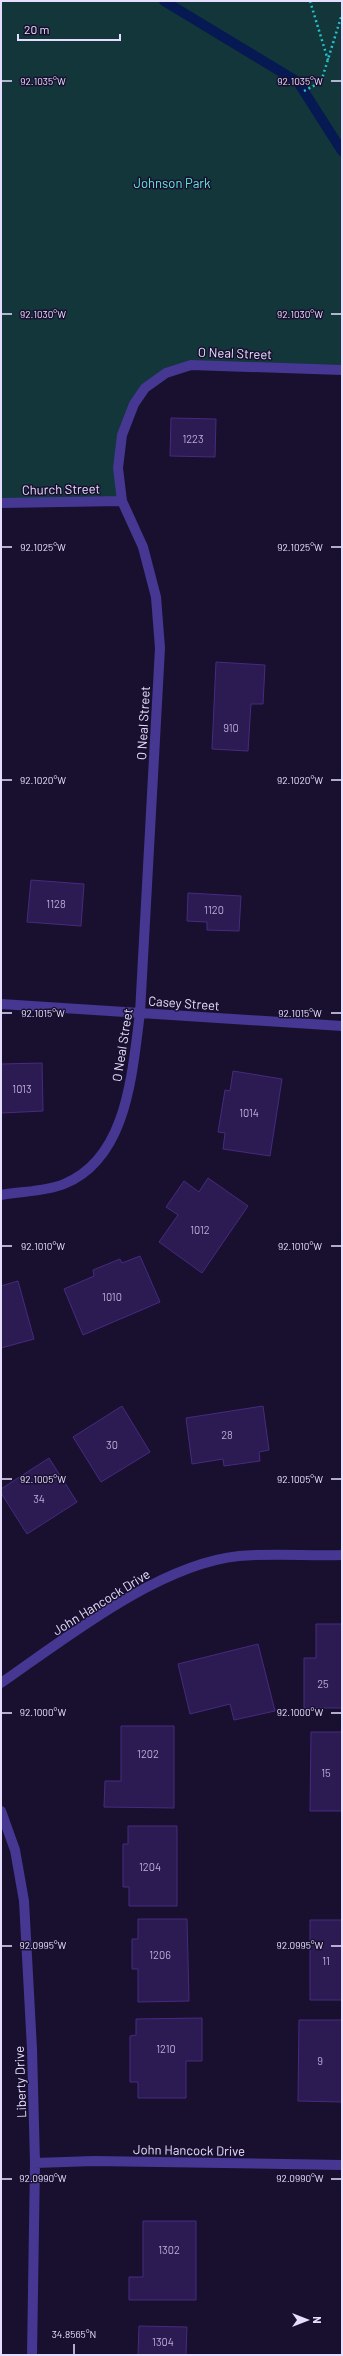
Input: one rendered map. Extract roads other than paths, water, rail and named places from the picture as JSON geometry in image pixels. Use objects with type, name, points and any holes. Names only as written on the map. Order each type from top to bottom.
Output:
[{"type":"street","name":"O Neal Street","points":[[1,1195],[63,1185],[80,1177],[95,1165],[117,1128],[125,1105],[140,1013],[160,648],[154,590],[143,547],[122,501],[118,468],[122,435],[134,404],[145,388],[166,372],[191,365],[342,370]]},
{"type":"street","name":"Church Street","points":[[1,504],[122,501]]},
{"type":"street","name":"Casey Street","points":[[1,1004],[342,1026]]},
{"type":"street","name":"John Hancock Drive","points":[[1,1683],[78,1630],[147,1586],[191,1568],[238,1556],[342,1555]]},
{"type":"street","name":"Liberty Drive","points":[[1,1811],[15,1850],[24,1901],[32,2049],[35,2163],[32,2355]]},
{"type":"street","name":"John Hancock Drive","points":[[35,2163],[94,2161],[342,2165]]},
{"type":"waterway","points":[[164,1],[298,82],[342,151]]},
{"type":"park label","name":"Johnson Park","points":[[172,183]]}]
